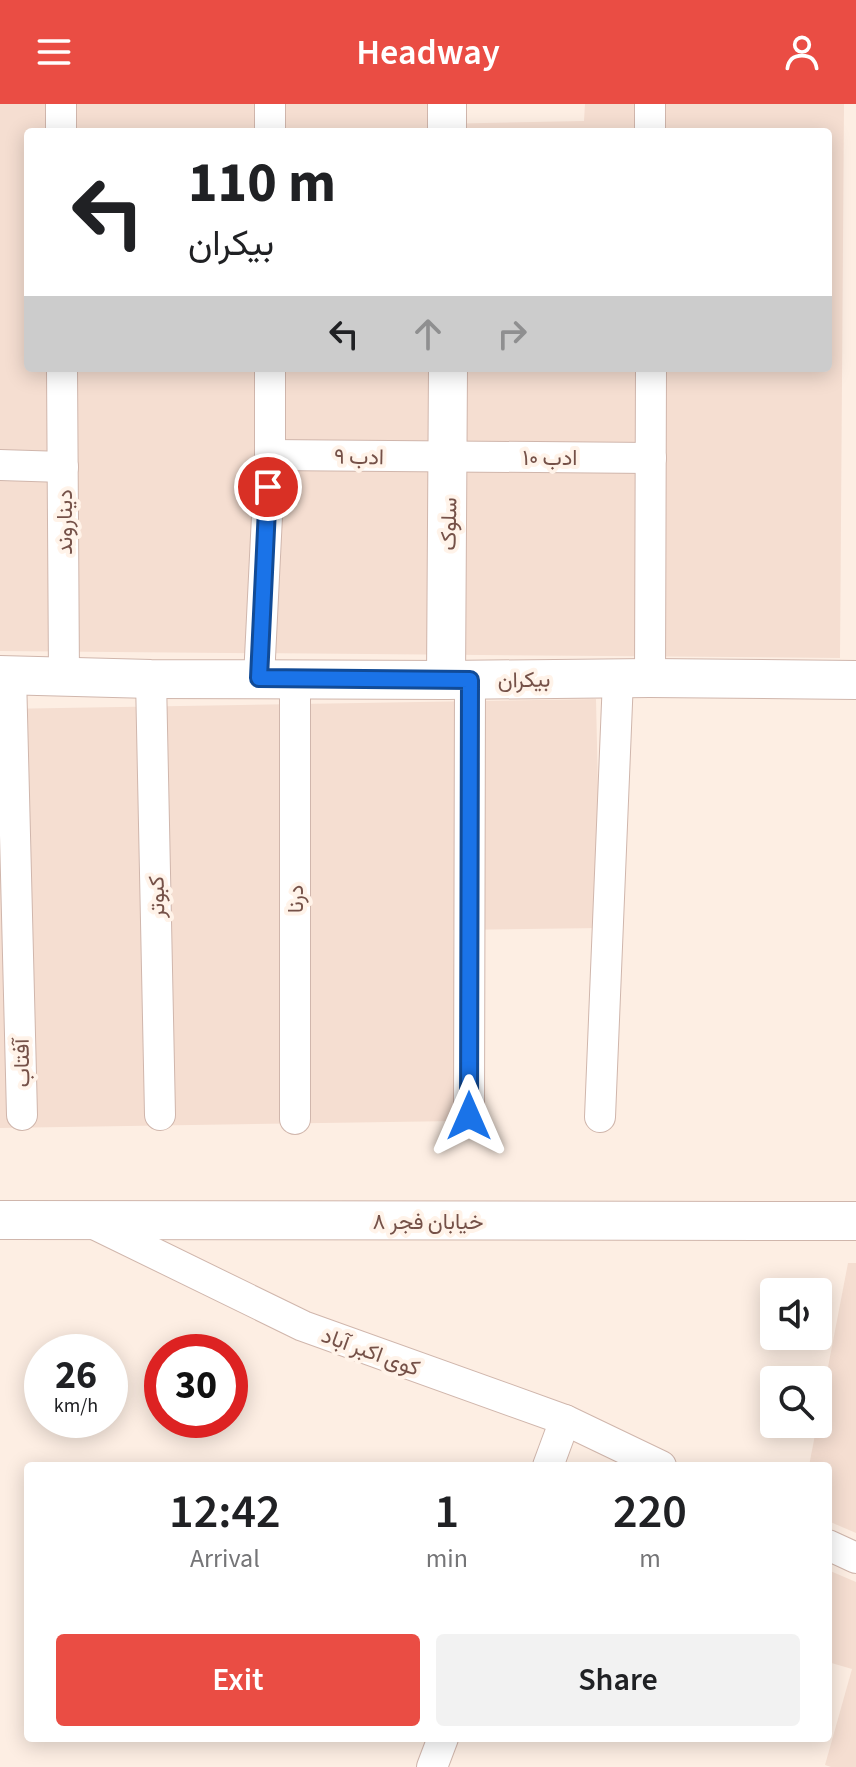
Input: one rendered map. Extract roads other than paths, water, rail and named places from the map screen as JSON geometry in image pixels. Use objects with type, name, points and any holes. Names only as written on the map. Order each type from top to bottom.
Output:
[{"type":"street","points":[[61,104],[61,128]]},
{"type":"street","points":[[270,104],[270,128]]},
{"type":"street","points":[[447,104],[447,128]]},
{"type":"street","points":[[650,104],[650,128]]},
{"type":"street","name":"دیناروند","points":[[62,372],[64,676]]},
{"type":"street","name":"درنا","points":[[270,372],[277,678],[295,1119]]},
{"type":"street","name":"سلوک","points":[[448,372],[458,680]]},
{"type":"street","points":[[600,1117],[651,458],[651,372]]},
{"type":"street","name":"ادب ۹","points":[[270,455],[449,457]]},
{"type":"street","name":"ادب ۱۰","points":[[449,457],[651,458]]},
{"type":"street","points":[[0,465],[63,467]]},
{"type":"street","name":"بیکران","points":[[5,675],[151,679],[856,680]]},
{"type":"street","name":"آفتاب","points":[[5,675],[22,1115]]},
{"type":"street","name":"کبوتر","points":[[151,679],[160,1115]]},
{"type":"street","points":[[458,680],[469,1116]]},
{"type":"street","name":"خیابان فجر ۸","points":[[0,1220],[856,1221]]},
{"type":"street","name":"کوی اکبر آباد","points":[[87,1221],[303,1326],[565,1420],[653,1462]]},
{"type":"street","points":[[549,1462],[565,1420]]},
{"type":"street","points":[[832,1547],[856,1558]]},
{"type":"street","points":[[432,1767],[441,1742]]}]
